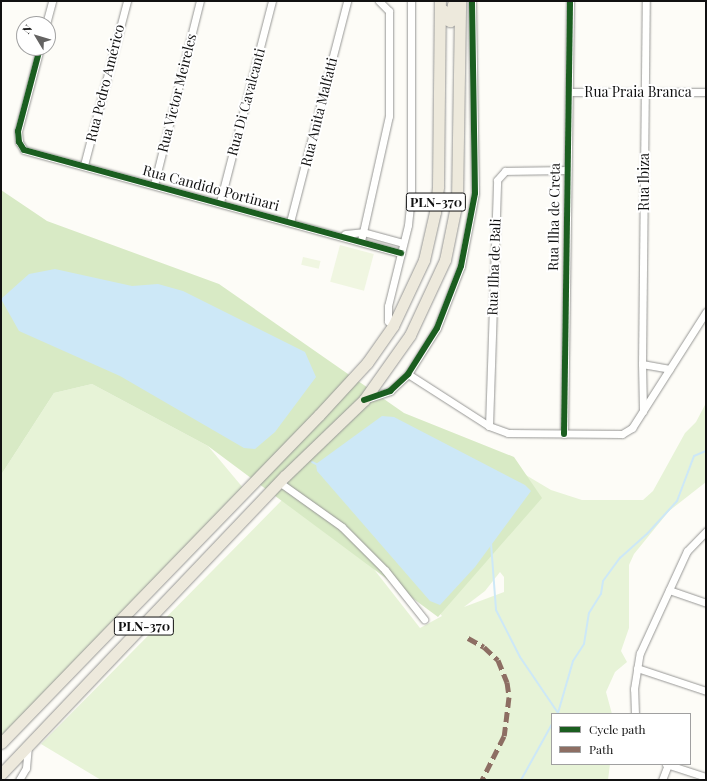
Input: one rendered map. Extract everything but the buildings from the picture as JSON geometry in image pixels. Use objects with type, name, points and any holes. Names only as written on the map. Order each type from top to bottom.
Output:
[{"type":"main road","name":"PLN-370","points":[[1,743],[324,409],[367,363],[393,326],[424,260],[435,212],[438,186],[440,1]]},
{"type":"main road","points":[[443,1],[443,18],[448,22],[452,18],[454,1]]},
{"type":"main road","name":"PLN-370","points":[[1,774],[279,482],[364,400],[383,377],[424,311],[445,260],[452,231],[460,177],[460,1]]},
{"type":"street","points":[[48,16],[52,1]]},
{"type":"street","name":"Rua Pedro Américo","points":[[84,166],[127,1]]},
{"type":"street","name":"Rua Victor Meireles","points":[[154,185],[200,1]]},
{"type":"street","name":"Rua Di Cavalcanti","points":[[220,202],[272,1]]},
{"type":"street","name":"Rua Anita Malfatti","points":[[290,222],[347,1]]},
{"type":"street","points":[[361,241],[389,116],[389,11],[379,1]]},
{"type":"street","points":[[393,326],[387,314],[401,253],[411,197],[413,161],[411,1]]},
{"type":"street","points":[[364,400],[390,391],[408,374],[437,328],[453,288],[471,218],[475,193],[472,1]]},
{"type":"street","name":"Rua Ilha de Creta","points":[[564,434],[566,170],[570,1]]},
{"type":"street","name":"Rua Ibiza","points":[[643,412],[642,364],[646,1]]},
{"type":"street","name":"Rua Candido Portinari","points":[[38,56],[18,131],[18,142],[28,152],[220,202],[290,222],[341,234],[401,253]]},
{"type":"street","name":"Rua Praia Branca","points":[[569,92],[706,92]]},
{"type":"street","name":"Rua Ilha de Bali","points":[[489,426],[497,180],[505,172],[566,170]]},
{"type":"street","name":"Rua Candido Portinari","points":[[341,234],[363,232],[403,243]]},
{"type":"street","points":[[408,374],[489,426],[508,433],[622,434],[632,428],[706,312]]},
{"type":"street","points":[[642,364],[670,369]]},
{"type":"street","points":[[279,482],[342,527],[385,570],[424,619]]},
{"type":"street","points":[[635,713],[637,668],[640,653],[686,552],[706,531]]},
{"type":"street","points":[[669,590],[706,603]]},
{"type":"street","points":[[637,668],[706,691]]},
{"type":"street","points":[[19,780],[26,768],[28,746]]},
{"type":"street","points":[[662,780],[667,765]]},
{"type":"street","points":[[670,765],[706,777]]},
{"type":"green space","points":[[1,190],[47,221],[219,284],[404,413],[514,457],[542,498],[438,617],[208,446],[92,384],[54,393],[1,475]]},
{"type":"green space","points":[[340,245],[374,254],[364,291],[330,282]]},
{"type":"green space","points":[[303,257],[321,261],[319,269],[301,265]]},
{"type":"green space","points":[[92,384],[208,446],[244,489],[1,744],[1,475],[54,393]]},
{"type":"green space","points":[[706,403],[706,482],[669,511],[634,554],[629,565],[629,628],[621,651],[627,662],[615,672],[606,692],[612,713],[551,713],[551,765],[610,765],[608,780],[101,780],[41,744],[287,495],[362,554],[420,628],[442,616],[431,604],[519,471],[551,490],[582,500],[643,500],[653,491],[685,433],[696,422]],"holes":[[[500,572],[504,577],[504,592],[464,607],[485,591]]]},
{"type":"water","points":[[55,269],[132,286],[158,284],[183,291],[305,352],[316,377],[275,432],[255,449],[244,448],[120,376],[19,331],[1,299],[29,274]]},
{"type":"water","points":[[382,416],[394,417],[525,485],[531,491],[475,567],[440,605],[430,601],[317,471],[316,464]]},
{"type":"waterway","points":[[558,713],[573,661],[584,644],[589,613],[601,594],[603,581],[620,558],[647,534],[677,501],[694,456],[706,451]]},
{"type":"waterway","points":[[312,462],[318,465]]},
{"type":"waterway","points":[[491,543],[496,610],[520,657],[558,713]]},
{"type":"waterway","points":[[521,780],[551,726]]},
{"type":"marked path","points":[[468,638],[484,647],[498,660],[507,682],[509,697],[504,736],[482,780]]},
{"type":"cycle path","points":[[364,400],[390,391],[408,374],[437,328],[461,266],[475,193],[472,1]]},
{"type":"cycle path","points":[[564,434],[570,1]]},
{"type":"cycle path","points":[[38,56],[18,131],[19,142],[24,150],[401,253]]}]
